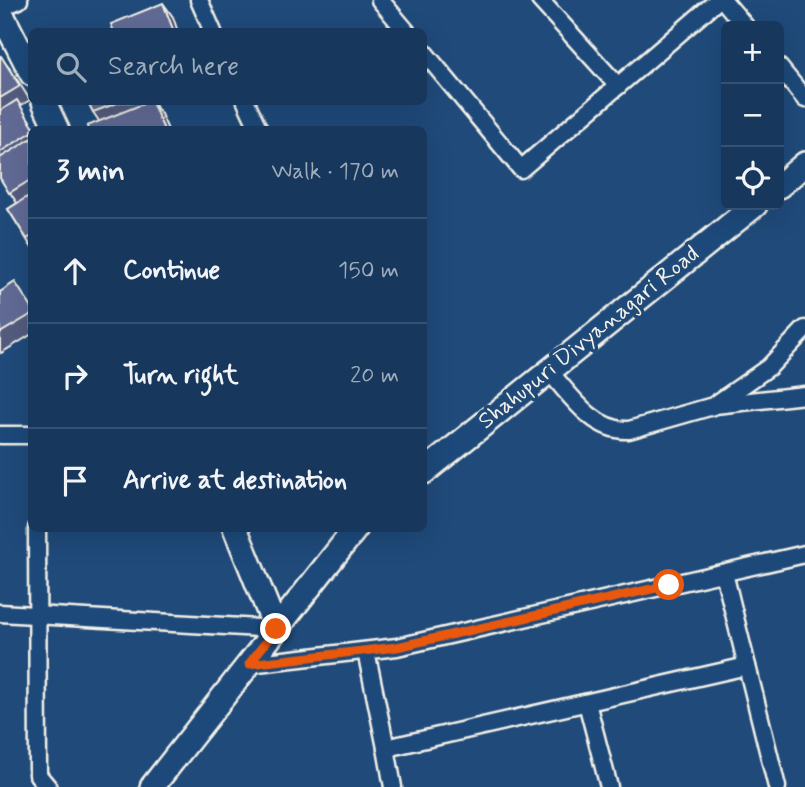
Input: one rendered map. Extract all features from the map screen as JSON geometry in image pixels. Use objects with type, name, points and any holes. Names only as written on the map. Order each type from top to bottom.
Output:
[{"type":"main road","points":[[0,10],[28,66]]},
{"type":"main road","points":[[45,105],[55,126]]},
{"type":"main road","points":[[784,182],[805,164]]},
{"type":"main road","name":"Shahupuri Divyanagari Road","points":[[427,470],[749,210]]},
{"type":"main road","points":[[237,532],[276,629]]},
{"type":"main road","points":[[152,787],[353,532]]},
{"type":"street","points":[[0,10],[19,0]]},
{"type":"street","points":[[199,0],[212,28]]},
{"type":"street","points":[[380,0],[404,28]]},
{"type":"street","points":[[540,0],[618,86]]},
{"type":"street","points":[[427,56],[521,169],[721,0],[740,21]]},
{"type":"street","points":[[784,73],[805,99]]},
{"type":"street","points":[[247,105],[257,126]]},
{"type":"street","points":[[713,406],[769,367],[805,329]]},
{"type":"street","points":[[548,371],[602,425],[616,430],[713,406],[805,395]]},
{"type":"street","points":[[0,435],[28,435]]},
{"type":"street","points":[[37,532],[38,775],[48,787]]},
{"type":"street","points":[[249,664],[397,647],[805,554]]},
{"type":"street","points":[[724,573],[777,787]]},
{"type":"street","points":[[0,613],[276,629]]},
{"type":"street","points":[[366,651],[393,787]]},
{"type":"street","points":[[386,748],[747,666]]},
{"type":"street","points":[[587,702],[609,787]]},
{"type":"building","points":[[163,3],[172,28],[112,28],[111,24]]},
{"type":"building","points":[[0,57],[20,86],[0,98]]},
{"type":"building","points":[[17,100],[33,126],[28,126],[28,134],[0,152],[0,111]]},
{"type":"building","points":[[90,105],[112,105],[93,112]]},
{"type":"building","points":[[140,105],[153,105],[162,126],[87,126]]},
{"type":"building","points":[[28,140],[28,181],[9,193],[0,178],[0,158]]},
{"type":"building","points":[[28,196],[28,238],[27,239],[8,209]]},
{"type":"building","points":[[15,282],[28,302],[28,316],[0,333],[0,292]]},
{"type":"route","points":[[276,629],[249,664],[397,647],[669,585]]}]
